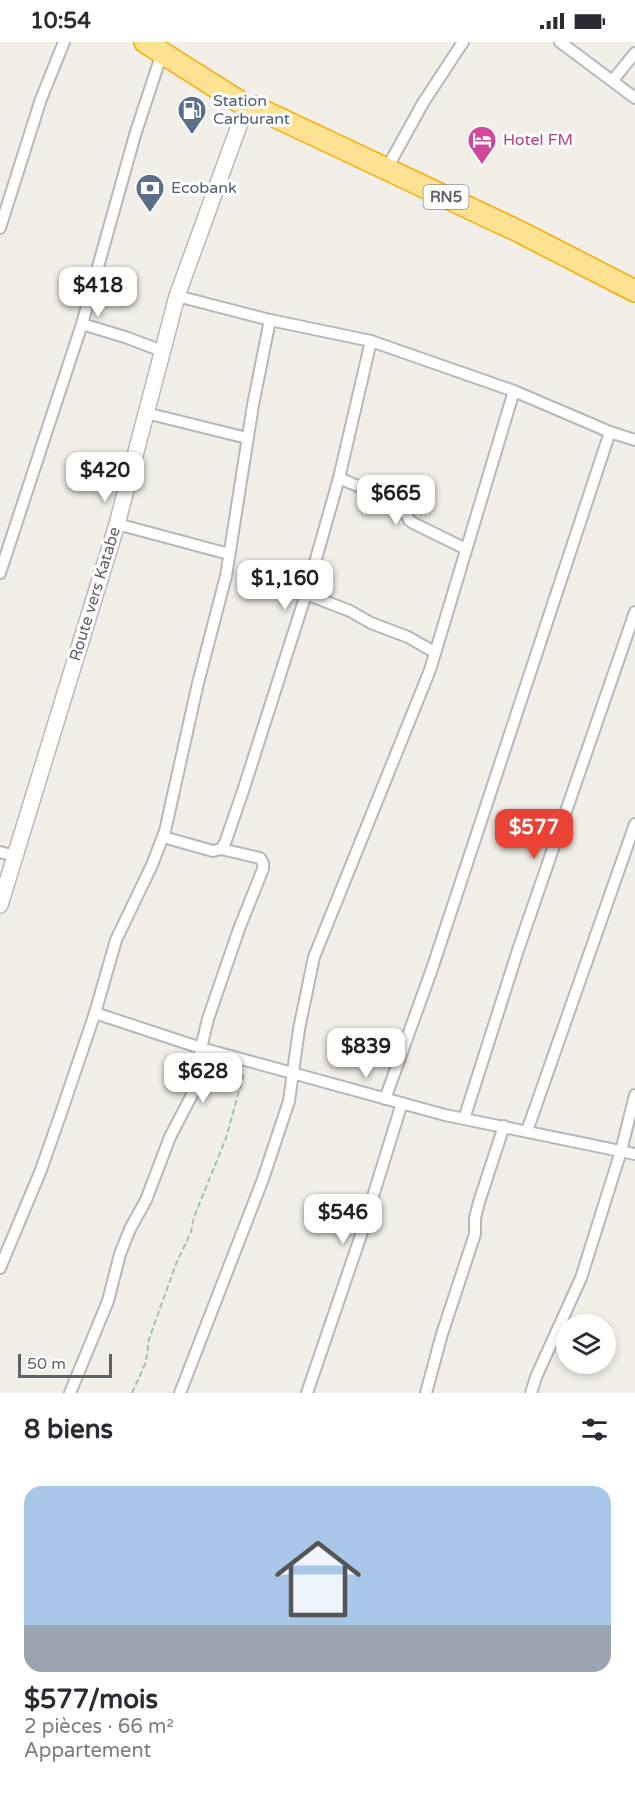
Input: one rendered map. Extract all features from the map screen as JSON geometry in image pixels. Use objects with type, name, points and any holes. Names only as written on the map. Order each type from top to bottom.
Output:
[{"type":"highway","name":"RN5","points":[[154,47],[246,107],[520,232],[635,291]]},
{"type":"street","points":[[0,228],[41,99],[64,42]]},
{"type":"street","points":[[386,170],[423,103],[464,42]]},
{"type":"street","points":[[560,42],[635,98]]},
{"type":"street","points":[[0,573],[82,324],[135,135],[154,47]]},
{"type":"street","points":[[613,80],[635,53]]},
{"type":"street","name":"Route vers Katabe","points":[[0,905],[117,524],[177,296],[246,107]]},
{"type":"street","points":[[177,296],[270,320],[371,341],[514,391],[610,432],[635,440]]},
{"type":"street","points":[[0,1268],[41,1170],[95,1013],[116,940],[163,837],[198,683],[226,576],[247,438],[270,320]]},
{"type":"street","points":[[82,324],[162,351]]},
{"type":"street","points":[[221,849],[243,791],[306,594],[339,478],[371,341]]},
{"type":"street","points":[[180,1393],[263,1179],[289,1101],[299,1029],[314,957],[430,670],[514,391]]},
{"type":"street","points":[[146,413],[247,438]]},
{"type":"street","points":[[385,1099],[432,969],[610,432]]},
{"type":"street","points":[[339,478],[402,505],[409,520],[413,523],[466,549]]},
{"type":"street","points":[[117,524],[229,554]]},
{"type":"street","points":[[306,594],[408,637],[434,652]]},
{"type":"street","points":[[464,1119],[519,947],[635,612]]},
{"type":"street","points":[[527,1131],[635,824]]},
{"type":"street","points":[[70,1393],[108,1301],[123,1246],[146,1200],[170,1137],[195,1089],[208,1019],[235,939],[263,869],[260,858],[221,849],[213,850],[163,837]]},
{"type":"street","points":[[0,852],[15,856]]},
{"type":"street","points":[[95,1013],[201,1048],[385,1099],[464,1119],[635,1154]]},
{"type":"street","points":[[531,1393],[581,1278],[621,1151],[635,1095]]},
{"type":"street","points":[[307,1393],[360,1239],[402,1103]]},
{"type":"street","points":[[426,1393],[442,1334],[475,1234],[478,1202],[504,1126]]},
{"type":"path","points":[[132,1393],[146,1362],[149,1339],[176,1264],[191,1232],[194,1217],[226,1138],[246,1061]]},
{"type":"place","name":"Station Carburant","points":[[192,136]]},
{"type":"place","name":"Hotel FM","points":[[482,166]]},
{"type":"place","name":"Ecobank","points":[[150,214]]}]
